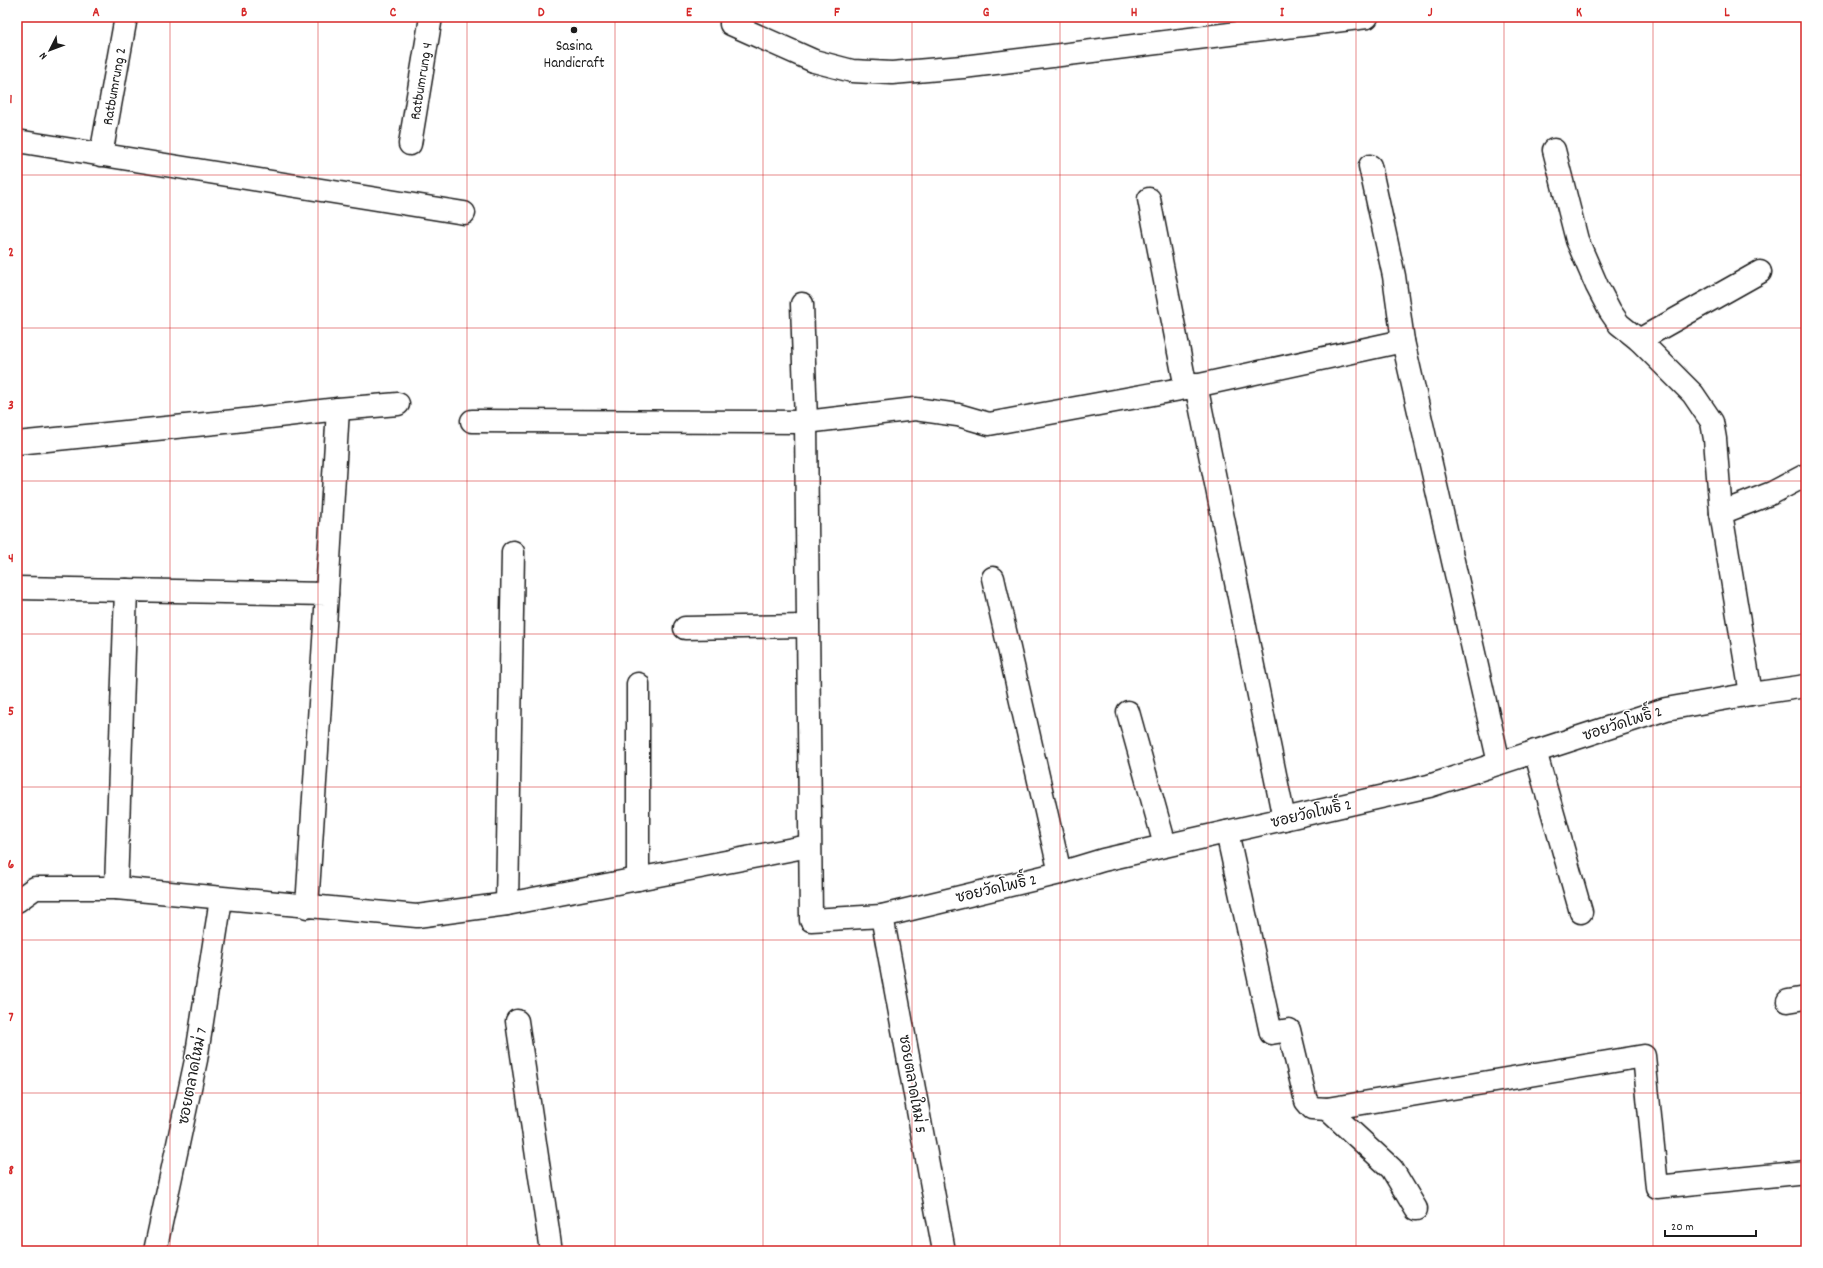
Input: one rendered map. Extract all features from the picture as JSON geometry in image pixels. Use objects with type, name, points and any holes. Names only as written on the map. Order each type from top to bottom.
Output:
[{"type":"street","name":"Ratbumrung 2","points":[[101,154],[126,17]]},
{"type":"street","name":"Ratbumrung 4","points":[[410,144],[431,17]]},
{"type":"street","points":[[731,24],[814,61],[852,71],[892,73],[962,67],[1367,17]]},
{"type":"street","points":[[17,141],[464,213]]},
{"type":"street","points":[[1554,150],[1577,240],[1597,286],[1619,324],[1639,340],[1693,394],[1712,422],[1716,439],[1720,513],[1751,694]]},
{"type":"street","points":[[1370,166],[1394,276],[1404,341],[1499,763]]},
{"type":"street","points":[[1149,199],[1191,386],[1284,819]]},
{"type":"street","points":[[1639,340],[1760,272]]},
{"type":"street","points":[[17,901],[35,888],[116,888],[306,907],[418,916],[507,904],[809,846],[806,422],[802,304]]},
{"type":"street","points":[[472,422],[806,422],[915,409],[958,415],[989,424],[1191,386],[1404,341]]},
{"type":"street","points":[[17,443],[235,422],[338,409],[398,404]]},
{"type":"street","points":[[306,907],[338,409]]},
{"type":"street","points":[[1720,513],[1772,493],[1806,475]]},
{"type":"street","points":[[507,904],[513,552]]},
{"type":"street","points":[[993,578],[1060,873]]},
{"type":"street","points":[[17,588],[327,594]]},
{"type":"street","points":[[116,888],[126,590]]},
{"type":"street","points":[[685,628],[807,626]]},
{"type":"street","points":[[638,684],[638,879]]},
{"type":"street","name":"ซอยวัดโพธิ์ 2","points":[[809,846],[811,920],[882,916],[1060,873],[1103,860],[1429,786],[1666,708],[1806,686]]},
{"type":"street","points":[[1128,712],[1164,846]]},
{"type":"street","points":[[1535,751],[1581,912]]},
{"type":"street","points":[[1226,832],[1271,1033],[1289,1030],[1306,1101],[1312,1108],[1326,1108],[1644,1056],[1657,1187],[1806,1172]]},
{"type":"street","name":"ซอยตลาดใหม่ 7","points":[[155,1251],[196,1060],[221,899]]},
{"type":"street","name":"ซอยตลาดใหม่ 5","points":[[882,916],[944,1251]]},
{"type":"street","points":[[517,1021],[551,1251]]},
{"type":"street","points":[[1326,1108],[1392,1169],[1416,1209]]},
{"type":"place","name":"Sasina Handicraft","points":[[574,30]]}]
